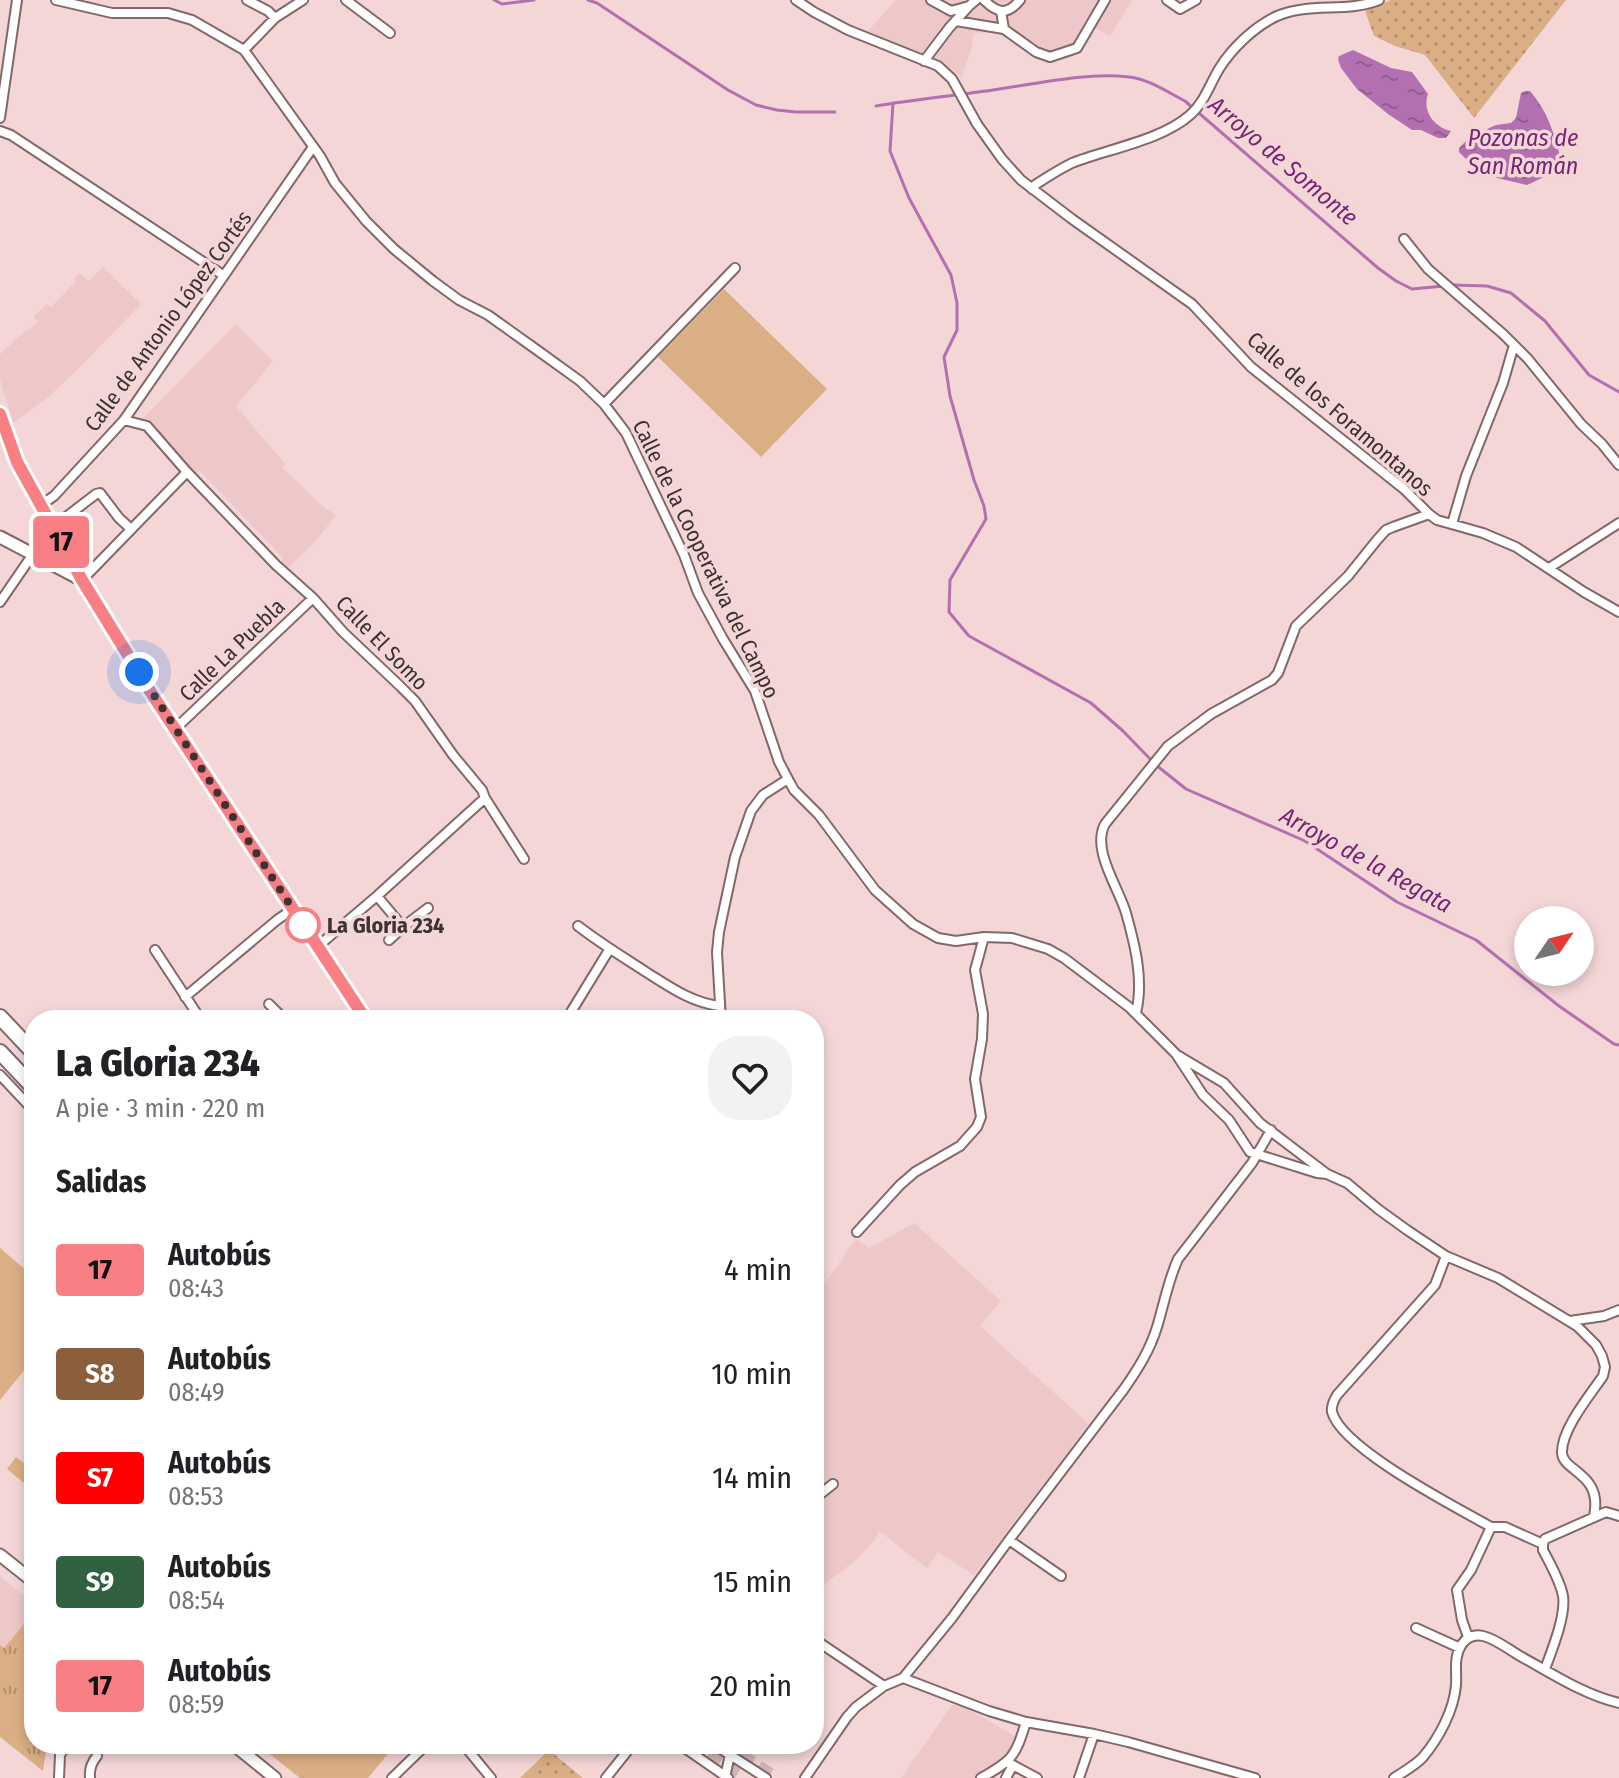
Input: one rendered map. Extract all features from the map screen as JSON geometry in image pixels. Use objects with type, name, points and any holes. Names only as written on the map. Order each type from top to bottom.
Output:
[{"type":"highway","points":[[0,1017],[24,1042]]},
{"type":"highway","points":[[0,1052],[24,1077]]},
{"type":"main road","points":[[0,537],[82,580]]},
{"type":"main road","points":[[55,565],[74,565]]},
{"type":"main road","points":[[0,1555],[24,1574]]},
{"type":"main road","points":[[245,1754],[275,1778]]},
{"type":"street","points":[[0,118],[17,0]]},
{"type":"street","points":[[56,0],[112,13],[168,13],[192,20],[244,50],[275,18],[303,0]]},
{"type":"street","points":[[247,0],[275,18]]},
{"type":"street","points":[[346,0],[390,33]]},
{"type":"street","points":[[796,0],[848,30],[924,61],[972,3]]},
{"type":"street","points":[[931,0],[951,11],[972,3]]},
{"type":"street","points":[[984,0],[1001,11],[1010,10],[1020,0]]},
{"type":"street","points":[[956,21],[1004,29],[1036,52],[1050,57],[1077,48],[1105,0]]},
{"type":"street","points":[[1167,0],[1180,9],[1196,0]]},
{"type":"street","points":[[1032,189],[1069,164],[1154,135],[1191,115],[1234,50],[1260,26],[1279,15],[1379,0]]},
{"type":"street","points":[[1001,11],[1004,29]]},
{"type":"street","name":"Calle de la Cooperativa del Campo","points":[[244,50],[320,156],[335,183],[366,221],[394,249],[459,300],[488,315],[580,381],[604,404],[626,433],[684,555],[698,593],[755,691],[779,762],[788,779]]},
{"type":"street","name":"Calle de los Foramontanos","points":[[924,61],[938,66],[955,84],[977,124],[1002,159],[1032,189],[1192,304],[1251,367],[1404,489],[1429,514],[1437,520],[1483,533],[1516,547],[1619,612]]},
{"type":"street","points":[[0,131],[11,135],[223,275]]},
{"type":"street","name":"Calle de Antonio López Cortés","points":[[41,505],[54,496],[124,420],[313,147]]},
{"type":"street","points":[[1404,239],[1428,269],[1528,359],[1619,465]]},
{"type":"street","name":"Calle de la Cooperativa del Campo","points":[[604,404],[735,268]]},
{"type":"street","points":[[1452,524],[1466,476],[1503,383],[1514,345]]},
{"type":"street","points":[[0,414],[17,462],[82,580],[175,729],[359,1010]]},
{"type":"street","name":"Calle El Somo","points":[[124,420],[147,426],[276,565],[415,701],[482,790],[524,859]]},
{"type":"street","points":[[82,580],[187,472]]},
{"type":"street","points":[[53,527],[100,493],[131,529]]},
{"type":"street","points":[[1136,1013],[1139,990],[1135,952],[1125,909],[1103,855],[1100,840],[1105,824],[1168,746],[1195,724],[1272,680],[1278,673],[1296,626],[1348,576],[1386,530],[1429,514]]},
{"type":"street","points":[[1549,568],[1619,523]]},
{"type":"street","points":[[0,602],[33,554]]},
{"type":"street","name":"Calle La Puebla","points":[[175,729],[313,598]]},
{"type":"street","points":[[720,1010],[719,932],[739,843],[758,801],[788,779],[875,890],[913,924],[947,940],[1012,938],[1048,949],[1092,978],[1136,1013],[1176,1054],[1203,1095],[1229,1120],[1250,1152],[1327,1174]]},
{"type":"street","points":[[317,947],[485,798]]},
{"type":"street","points":[[377,896],[403,927]]},
{"type":"street","points":[[389,940],[428,908]]},
{"type":"street","points":[[185,997],[293,909]]},
{"type":"street","points":[[578,926],[609,950],[683,994],[709,1005],[720,1006]]},
{"type":"street","points":[[857,1232],[900,1185],[915,1172],[960,1146],[977,1127],[981,1117],[975,1079],[983,1014],[975,970],[984,937]]},
{"type":"street","points":[[155,950],[194,1010]]},
{"type":"street","points":[[572,1010],[609,950]]},
{"type":"street","points":[[269,1004],[275,1010]]},
{"type":"street","points":[[1176,1054],[1214,1075],[1260,1123],[1327,1174],[1347,1183],[1378,1209],[1446,1256],[1498,1278],[1570,1321],[1596,1345],[1605,1367],[1603,1376],[1568,1431],[1562,1454],[1590,1484],[1595,1494],[1594,1516]]},
{"type":"street","points":[[0,1075],[24,1100]]},
{"type":"street","points":[[824,1750],[847,1717],[870,1695],[903,1678],[969,1597],[1143,1363],[1178,1259],[1252,1163],[1271,1130]]},
{"type":"street","points":[[1446,1256],[1435,1285],[1337,1395],[1331,1410],[1356,1444],[1413,1482],[1491,1527],[1505,1527],[1543,1544]]},
{"type":"street","points":[[1570,1321],[1604,1316],[1619,1310]]},
{"type":"street","points":[[824,1491],[833,1484]]},
{"type":"street","points":[[1545,1669],[1563,1602],[1560,1586],[1543,1550],[1545,1539],[1606,1512],[1619,1516]]},
{"type":"street","points":[[1468,1637],[1457,1590],[1471,1570],[1491,1527]]},
{"type":"street","points":[[1009,1540],[1061,1576]]},
{"type":"street","points":[[1416,1628],[1460,1648]]},
{"type":"street","points":[[1394,1778],[1422,1759],[1439,1733],[1453,1705],[1457,1653],[1468,1637],[1481,1635],[1492,1639],[1601,1699],[1619,1703]]},
{"type":"street","points":[[824,1646],[884,1686]]},
{"type":"street","points":[[903,1678],[1026,1722],[1094,1734],[1234,1775],[1255,1778]]},
{"type":"street","points":[[1006,1778],[1026,1722]]},
{"type":"street","points":[[1079,1778],[1094,1734]]},
{"type":"street","points":[[59,1778],[61,1754]]},
{"type":"street","points":[[392,1778],[417,1754]]},
{"type":"street","points":[[471,1754],[491,1778]]},
{"type":"street","points":[[606,1778],[625,1754]]},
{"type":"street","points":[[693,1754],[726,1777],[729,1755],[766,1778]]},
{"type":"street","points":[[805,1778],[822,1754]]},
{"type":"street","points":[[90,1778],[89,1770],[97,1756]]},
{"type":"street","points":[[981,1778],[1010,1764]]},
{"type":"street","points":[[1010,1764],[1037,1778]]},
{"type":"shaded area","points":[[896,0],[1132,0],[1110,36],[1093,30],[1079,53],[1051,62],[993,32],[973,33],[972,47],[962,77],[941,61],[868,31]]},
{"type":"shaded area","points":[[103,267],[141,304],[45,400],[13,423],[0,379],[0,354],[38,322],[34,317],[36,314],[47,304],[51,307],[76,281],[74,279],[79,273],[89,281]]},
{"type":"shaded area","points":[[236,324],[273,361],[236,406],[285,464],[283,468],[336,515],[314,543],[288,568],[281,561],[283,558],[200,471],[196,474],[143,418]]},
{"type":"shaded area","points":[[914,1223],[1001,1301],[980,1326],[1089,1424],[974,1575],[938,1552],[927,1568],[879,1531],[875,1540],[856,1560],[824,1584],[824,1499],[837,1489],[830,1481],[824,1486],[824,1285],[856,1239],[869,1248]]},
{"type":"shaded area","points":[[0,1576],[24,1596],[24,1624],[0,1653]]},
{"type":"shaded area","points":[[952,1705],[961,1705],[1013,1735],[1016,1744],[1007,1758],[977,1778],[901,1778]]},
{"type":"green space","points":[[1391,0],[1566,0],[1474,118],[1425,55],[1374,36],[1365,11]]},
{"type":"green space","points":[[724,289],[827,389],[761,457],[658,357]]},
{"type":"green space","points":[[0,1248],[24,1268],[24,1370],[0,1400]]},
{"type":"green space","points":[[16,1457],[24,1463],[24,1483],[7,1469]]},
{"type":"green space","points":[[24,1624],[24,1754],[46,1754],[43,1771],[0,1737],[0,1645],[4,1648]]},
{"type":"green space","points":[[0,1694],[24,1713],[24,1733],[16,1743],[0,1730]]},
{"type":"green space","points":[[270,1754],[388,1754],[368,1778],[300,1778]]},
{"type":"green space","points":[[545,1754],[554,1754],[583,1778],[520,1778]]},
{"type":"water","name":"Pozonas de San Román","points":[[1353,50],[1391,68],[1412,72],[1428,94],[1427,106],[1431,117],[1439,126],[1451,131],[1446,138],[1412,130],[1357,89],[1338,59]]},
{"type":"water","name":"Pozonas de San Román","points":[[1530,91],[1546,115],[1561,160],[1544,177],[1527,185],[1497,178],[1459,152],[1465,142],[1475,139],[1489,128],[1511,123],[1516,118],[1521,93]]},
{"type":"waterway","name":"Arroyo de Somonte","points":[[494,0],[502,4],[534,0]]},
{"type":"waterway","name":"Arroyo de Somonte","points":[[588,0],[756,105],[796,112],[835,112]]},
{"type":"waterway","name":"Arroyo de Somonte","points":[[876,106],[1078,77],[1112,76],[1144,80],[1185,101],[1396,281],[1412,289],[1444,286]]},
{"type":"waterway","name":"Arroyo de la Regata","points":[[893,103],[890,151],[909,198],[951,275],[957,303],[957,330],[944,357],[950,396],[986,519],[950,580],[949,612],[969,636],[1091,703],[1186,789],[1305,841],[1397,902],[1476,940],[1559,1006],[1619,1045]]},
{"type":"waterway","name":"Arroyo de Somonte","points":[[1452,285],[1487,286],[1511,293],[1545,321],[1589,375],[1619,392]]},
{"type":"tunnel","points":[[705,1754],[742,1778]]},
{"type":"tunnel","points":[[738,1754],[775,1778]]},
{"type":"bus line","name":"17","points":[[0,414],[17,462],[82,580],[150,691],[359,1010]]},
{"type":"place","name":"La Gloria 234","points":[[303,925]]},
{"type":"route","points":[[139,672],[303,925]]}]
